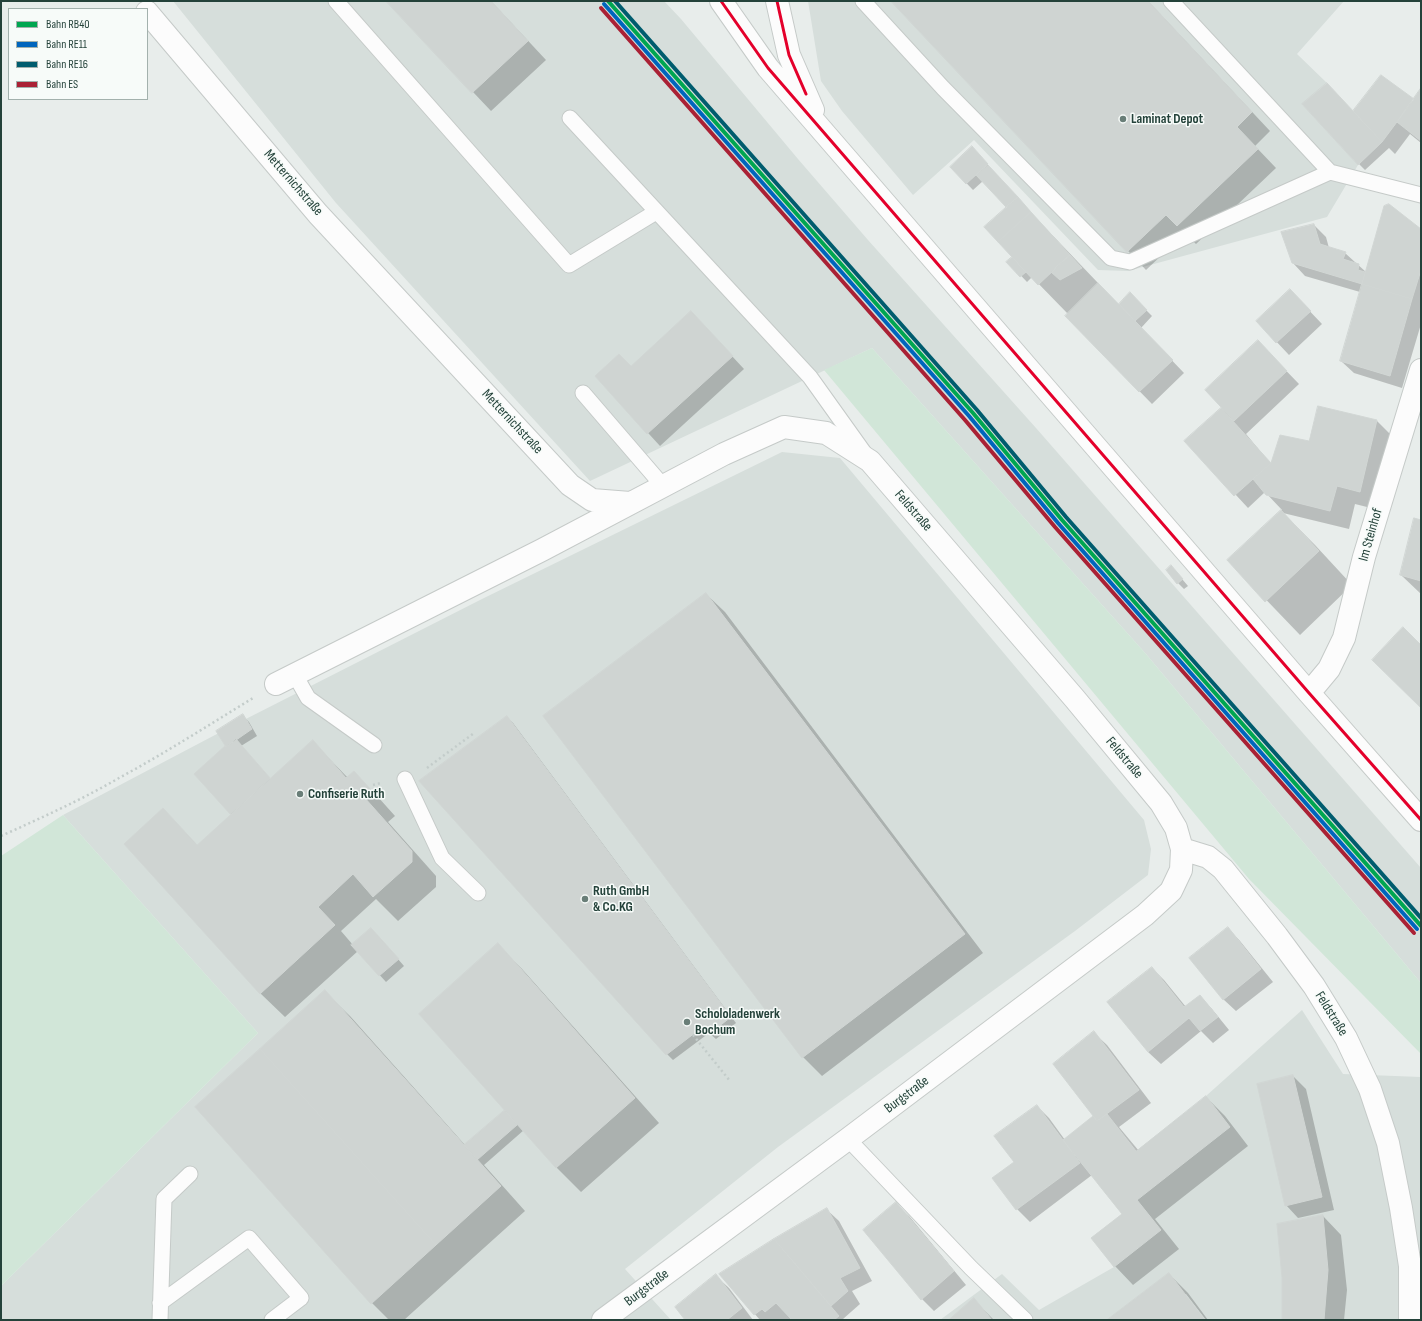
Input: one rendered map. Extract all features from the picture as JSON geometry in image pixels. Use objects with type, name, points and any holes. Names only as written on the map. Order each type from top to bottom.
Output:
[{"type":"street","points":[[777,1],[789,55],[822,129]]},
{"type":"street","points":[[727,6],[768,68],[1309,693],[1421,820]]},
{"type":"street","name":"Metternichstraße","points":[[148,13],[318,214],[570,485],[592,500],[630,503]]},
{"type":"street","name":"Im Steinhof","points":[[1309,693],[1329,669],[1344,638],[1364,557],[1421,370]]},
{"type":"street","name":"Feldstraße","points":[[630,503],[724,454],[784,427],[826,433],[870,461],[1075,699],[1162,803],[1176,828],[1182,849],[1208,857],[1223,869],[1277,936],[1309,980],[1346,1038],[1370,1089],[1388,1143],[1401,1208],[1410,1266],[1410,1320]]},
{"type":"street","points":[[285,679],[542,550],[630,503]]},
{"type":"street","name":"Burgstraße","points":[[604,1320],[848,1139],[1145,915],[1171,891],[1181,870],[1182,849]]},
{"type":"lane","points":[[336,1],[568,265],[656,212]]},
{"type":"lane","points":[[863,1],[943,88],[1111,258],[1130,262],[1330,172]]},
{"type":"lane","points":[[1171,1],[1330,172],[1421,195]]},
{"type":"lane","points":[[570,118],[810,377],[870,461]]},
{"type":"lane","points":[[583,392],[663,486]]},
{"type":"lane","points":[[285,679],[308,698],[374,745]]},
{"type":"lane","points":[[405,779],[442,858],[478,893]]},
{"type":"lane","points":[[848,1139],[971,1268],[1025,1320]]},
{"type":"lane","points":[[160,1320],[164,1199],[190,1174]]},
{"type":"lane","points":[[160,1303],[249,1238],[301,1298],[272,1320]]},
{"type":"path","points":[[1,836],[39,819],[118,779],[184,741],[285,679]]},
{"type":"path","points":[[422,771],[474,733]]},
{"type":"path","points":[[693,1035],[730,1081]]},
{"type":"shaded area","points":[[173,1],[664,1],[681,19],[868,240],[1036,428],[1421,868],[1421,983],[1146,654],[872,348],[590,481],[336,203]]},
{"type":"shaded area","points":[[808,1],[1344,1],[1297,54],[1327,83],[1303,104],[1358,165],[1327,217],[1128,271],[1098,270],[974,140],[913,195],[842,111],[821,81]]},
{"type":"shaded area","points":[[782,452],[840,458],[1144,820],[1151,849],[1148,875],[1075,931],[778,1147],[625,1269],[671,1320],[1,1320],[1,1286],[258,1033],[63,815],[234,725],[482,599]]},
{"type":"shaded area","points":[[1302,1010],[1343,1074],[1421,1077],[1421,1320],[940,1320],[1002,1274],[1039,1310],[1114,1267],[1091,1238],[1122,1214],[1097,1183],[1206,1096]]},
{"type":"green space","points":[[872,348],[1146,654],[1421,983],[1421,1054],[1249,879],[824,370]]},
{"type":"green space","points":[[63,815],[258,1033],[1,1286],[1,856]]},
{"type":"building","points":[[386,1],[491,1],[528,41],[472,93]]},
{"type":"building","name":"Laminat Depot","points":[[891,1],[1148,1],[1252,112],[1237,127],[1258,149],[1177,226],[1166,215],[1127,252]]},
{"type":"building","points":[[1381,75],[1414,99],[1382,142],[1353,111]]},
{"type":"building","points":[[1327,83],[1382,142],[1358,165],[1302,104]]},
{"type":"building","points":[[1421,88],[1421,141],[1397,122]]},
{"type":"building","points":[[972,146],[988,164],[966,184],[950,167]]},
{"type":"building","points":[[988,165],[1018,197],[1006,207],[976,175]]},
{"type":"building","points":[[1018,197],[1031,212],[998,242],[984,227]]},
{"type":"building","points":[[1389,204],[1421,229],[1421,270],[1412,299],[1362,284],[1384,206]]},
{"type":"building","points":[[1031,212],[1070,255],[1038,285],[998,242]]},
{"type":"building","points":[[1314,224],[1320,244],[1346,252],[1343,259],[1359,264],[1358,270],[1365,272],[1362,284],[1292,263],[1281,232]]},
{"type":"building","points":[[1070,255],[1082,268],[1060,280],[1051,272]]},
{"type":"building","points":[[1012,257],[1026,272],[1020,277],[1006,262]]},
{"type":"building","points":[[1098,283],[1173,360],[1139,392],[1065,316]]},
{"type":"building","points":[[1362,284],[1412,299],[1390,376],[1340,361]]},
{"type":"building","points":[[1290,289],[1311,311],[1276,343],[1256,321]]},
{"type":"building","points":[[1130,292],[1147,310],[1135,321],[1119,304]]},
{"type":"building","points":[[691,311],[733,356],[647,434],[595,376],[619,354],[631,366]]},
{"type":"building","points":[[1258,340],[1287,371],[1234,421],[1205,390]]},
{"type":"building","points":[[1318,406],[1377,420],[1360,492],[1337,486],[1330,511],[1266,495],[1253,479],[1271,463],[1280,435],[1309,441]]},
{"type":"building","points":[[1221,408],[1271,463],[1234,496],[1184,441]]},
{"type":"building","points":[[1281,510],[1319,551],[1265,602],[1227,560]]},
{"type":"building","points":[[1414,518],[1421,520],[1421,581],[1400,575]]},
{"type":"building","points":[[1171,565],[1183,579],[1177,584],[1166,570]]},
{"type":"building","points":[[706,593],[965,934],[802,1058],[543,716]]},
{"type":"building","points":[[1403,627],[1421,645],[1421,708],[1372,660]]},
{"type":"building","points":[[243,714],[252,729],[226,747],[216,731]]},
{"type":"building","name":"Ruth GmbH & Co.KG","points":[[507,716],[731,1017],[709,1034],[704,1026],[666,1055],[419,781]]},
{"type":"building","points":[[236,739],[270,778],[231,815],[194,774],[225,746],[226,747]]},
{"type":"building","points":[[313,740],[346,778],[354,771],[372,791],[364,797],[412,851],[412,862],[373,897],[353,874],[318,907],[335,925],[260,994],[124,844],[163,808],[197,845]]},
{"type":"building","points":[[1228,927],[1261,969],[1223,1000],[1189,958]]},
{"type":"building","points":[[371,928],[399,959],[379,976],[351,945]]},
{"type":"building","points":[[498,943],[635,1098],[556,1168],[419,1014]]},
{"type":"building","points":[[1152,967],[1184,1007],[1200,995],[1218,1017],[1200,1031],[1189,1018],[1148,1052],[1107,1002]]},
{"type":"building","points":[[325,990],[501,1186],[436,1245],[260,1049]]},
{"type":"building","points":[[1094,1031],[1139,1090],[1097,1121],[1053,1064]]},
{"type":"building","points":[[260,1049],[436,1245],[371,1304],[195,1107]]},
{"type":"building","points":[[1293,1075],[1322,1197],[1285,1206],[1257,1084]]},
{"type":"building","points":[[1206,1096],[1230,1127],[1137,1200],[1161,1230],[1114,1267],[1091,1238],[1122,1214],[1063,1140],[1093,1116],[1097,1121],[1107,1114],[1136,1151]]},
{"type":"building","points":[[1037,1105],[1080,1163],[1016,1210],[992,1178],[1014,1162],[994,1136]]},
{"type":"building","points":[[505,1110],[517,1125],[477,1160],[464,1145]]},
{"type":"building","points":[[896,1202],[954,1271],[921,1300],[863,1230]]},
{"type":"building","points":[[827,1208],[860,1268],[840,1278],[848,1291],[831,1306],[774,1239]]},
{"type":"building","points":[[1323,1215],[1328,1270],[1324,1320],[1282,1320],[1282,1277],[1277,1224]]},
{"type":"building","points":[[774,1239],[839,1316],[834,1320],[792,1320],[776,1303],[765,1312],[762,1309],[754,1315],[719,1274]]},
{"type":"building","points":[[1169,1273],[1205,1320],[1107,1320]]},
{"type":"building","points":[[716,1274],[742,1308],[727,1320],[685,1320],[675,1307]]},
{"type":"building","points":[[974,1298],[992,1320],[949,1320]]},
{"type":"rail line","name":"RB40","points":[[608,1],[973,413],[1062,520],[1421,926]]},
{"type":"rail line","name":"RE16","points":[[615,1],[977,410],[1066,517],[1421,918]]},
{"type":"rail line","name":"RE11","points":[[604,4],[969,416],[1058,523],[1417,929]]},
{"type":"rail line","name":"ES","points":[[601,8],[965,420],[1055,527],[1414,933]]},
{"type":"transit line","points":[[721,1],[768,68],[1309,693],[1421,820]]},
{"type":"transit line","points":[[777,1],[789,55],[806,94]]},
{"type":"place","name":"Laminat Depot","points":[[1123,119]]},
{"type":"place","name":"Confiserie Ruth","points":[[300,794]]},
{"type":"place","name":"Ruth GmbH & Co.KG","points":[[585,899]]},
{"type":"place","name":"Schololadenwerk Bochum","points":[[687,1022]]}]
